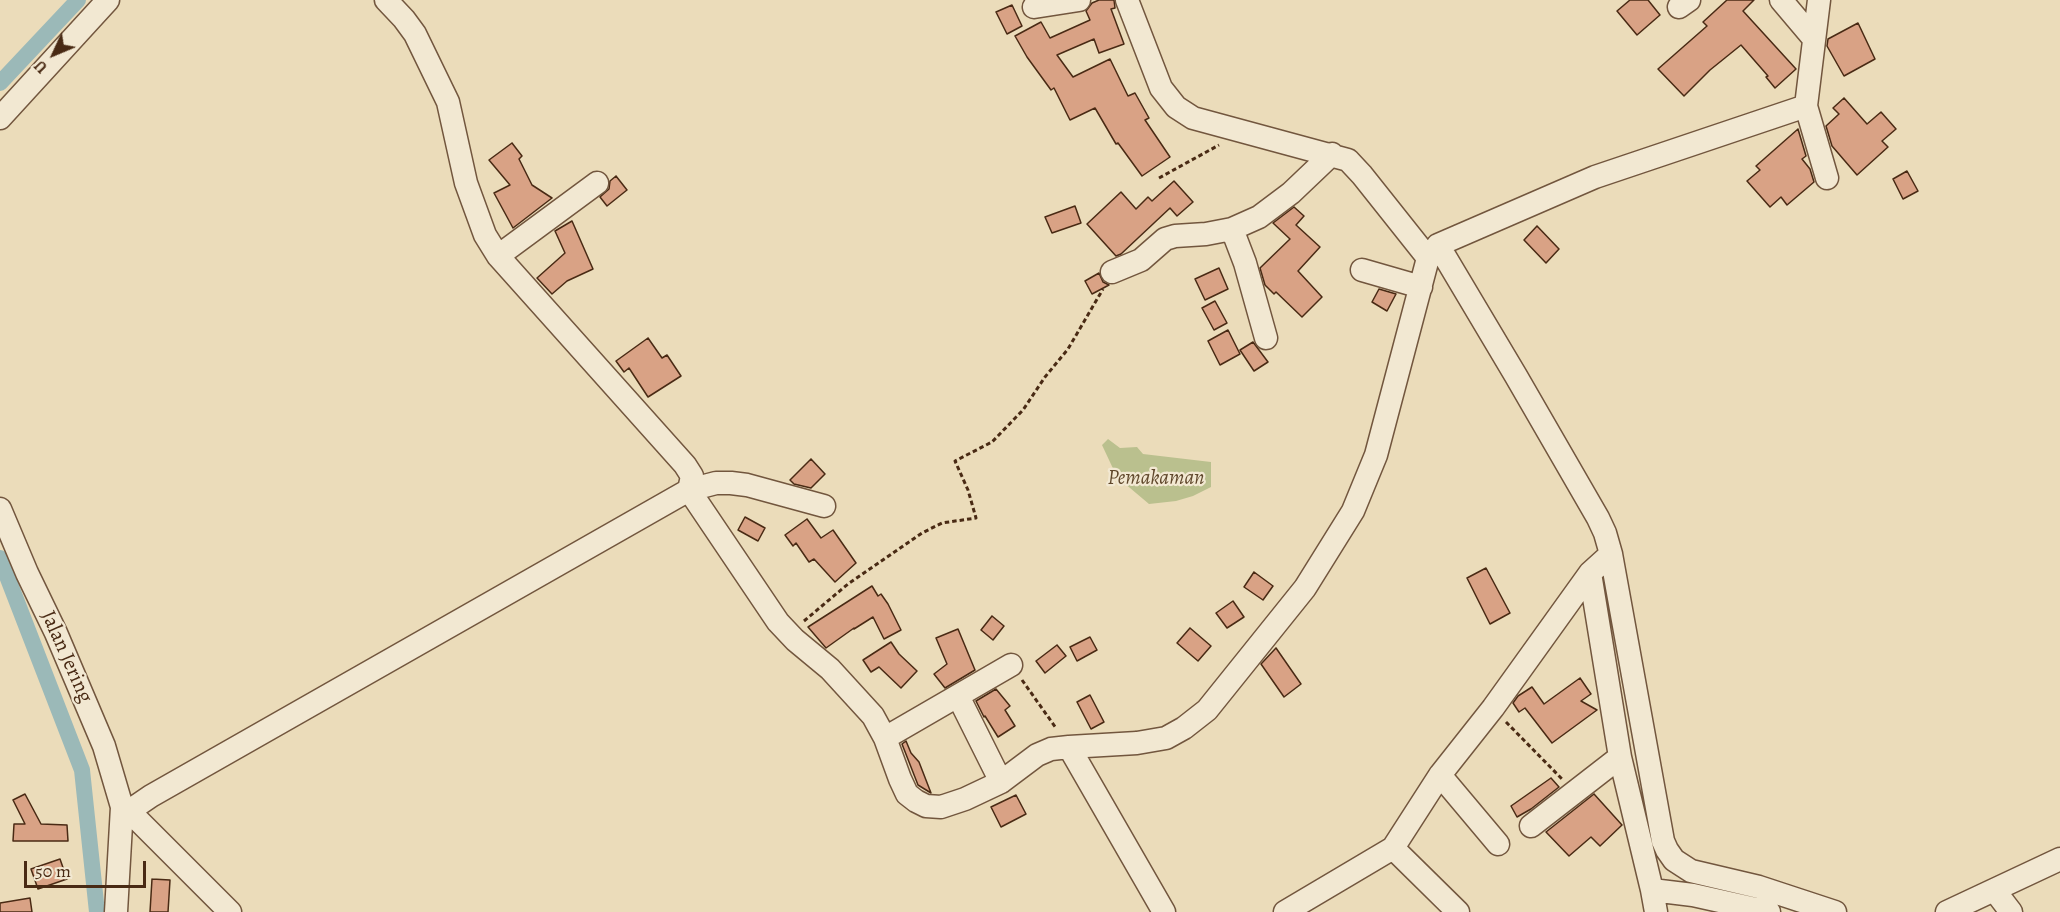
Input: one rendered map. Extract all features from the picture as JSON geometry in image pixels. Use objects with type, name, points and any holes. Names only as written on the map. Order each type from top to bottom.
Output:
[{"type":"street","points":[[0,118],[108,0]]},
{"type":"street","points":[[386,0],[415,34],[448,102],[466,183],[485,235],[498,256],[685,465],[692,476],[689,490],[762,600],[789,634],[830,669],[873,716],[885,738],[907,794],[926,806],[941,807],[965,800],[1001,782],[1036,755],[1051,749],[1137,743],[1166,738],[1207,711],[1305,588],[1353,511],[1376,455],[1421,287],[1433,252],[1595,177],[1806,106]]},
{"type":"street","points":[[1034,7],[1079,0]]},
{"type":"street","points":[[1127,0],[1152,67],[1169,100],[1176,108],[1193,118],[1332,154],[1348,160],[1356,167],[1433,252],[1598,518],[1620,758],[1656,912]]},
{"type":"street","points":[[1781,0],[1814,39]]},
{"type":"street","points":[[1819,0],[1806,106],[1827,178]]},
{"type":"street","points":[[1112,272],[1141,260],[1165,239],[1232,229],[1259,217],[1291,193],[1332,154]]},
{"type":"street","points":[[498,256],[597,183]]},
{"type":"street","points":[[1232,229],[1245,263],[1266,338]]},
{"type":"street","points":[[1362,270],[1421,287]]},
{"type":"street","points":[[125,809],[689,490],[716,483],[747,485],[824,506]]},
{"type":"street","name":"Jalan Jering","points":[[0,509],[87,703],[125,809]]},
{"type":"street","points":[[1285,912],[1393,848],[1440,775],[1602,563]]},
{"type":"street","points":[[1602,563],[1662,841],[1666,850],[1674,860],[1691,871],[1740,894],[1769,912]]},
{"type":"street","points":[[885,738],[1011,665]]},
{"type":"street","points":[[958,696],[1001,782]]},
{"type":"street","points":[[1069,747],[1164,912]]},
{"type":"street","points":[[1531,826],[1620,758]]},
{"type":"street","points":[[1440,775],[1498,844]]},
{"type":"street","points":[[116,912],[125,809]]},
{"type":"street","points":[[125,809],[230,912]]},
{"type":"street","points":[[1393,848],[1458,912]]},
{"type":"street","points":[[1947,912],[2060,859]]},
{"type":"street","points":[[1652,890],[1740,894],[1759,886],[1835,912]]},
{"type":"street","points":[[1995,891],[2011,912]]},
{"type":"path","points":[[1159,178],[1244,131]]},
{"type":"path","points":[[789,634],[848,584],[922,533],[942,523],[976,518],[968,490],[955,461],[992,442],[1023,410],[1045,377],[1068,349],[1112,272]]},
{"type":"path","points":[[1011,665],[1069,747]]},
{"type":"path","points":[[1492,708],[1574,791]]},
{"type":"green space","name":"Pemakaman","points":[[1108,439],[1120,448],[1137,447],[1143,454],[1211,462],[1211,487],[1176,501],[1149,504],[1117,477],[1102,445]]},
{"type":"building","points":[[1099,0],[1114,0],[1115,8],[1111,9],[1124,44],[1099,53],[1094,39],[1057,55],[1073,77],[1110,59],[1128,96],[1135,93],[1149,118],[1145,120],[1170,157],[1142,176],[1118,143],[1116,144],[1095,108],[1070,120],[1054,88],[1051,90],[1015,36],[1041,22],[1050,38],[1090,20],[1086,11],[1092,3]]},
{"type":"building","points":[[1630,0],[1648,0],[1660,15],[1637,35],[1617,11]]},
{"type":"building","points":[[1727,0],[1754,0],[1743,11],[1796,69],[1775,88],[1766,77],[1768,76],[1741,45],[1710,70],[1684,96],[1658,69],[1707,26],[1703,22]]},
{"type":"building","points":[[1012,5],[1022,26],[1007,34],[996,12]]},
{"type":"building","points":[[1858,23],[1875,59],[1844,76],[1827,46],[1828,39]]},
{"type":"building","points":[[1844,98],[1867,124],[1881,112],[1896,129],[1882,141],[1888,147],[1857,175],[1832,146],[1826,126],[1839,114],[1833,108]]},
{"type":"building","points":[[1798,129],[1806,156],[1802,159],[1810,169],[1814,182],[1787,205],[1781,197],[1770,207],[1747,181],[1760,170],[1756,166]]},
{"type":"building","points":[[512,143],[522,156],[519,159],[532,185],[552,198],[513,228],[494,193],[510,185],[489,160]]},
{"type":"building","points":[[1907,171],[1918,191],[1903,199],[1893,179]]},
{"type":"building","points":[[616,176],[627,190],[607,206],[600,197],[609,189],[610,181]]},
{"type":"building","points":[[1174,181],[1193,202],[1177,216],[1170,208],[1121,254],[1116,256],[1087,224],[1121,192],[1136,209],[1148,197],[1152,201]]},
{"type":"building","points":[[1075,206],[1081,223],[1052,233],[1045,217]]},
{"type":"building","points":[[1294,207],[1304,216],[1296,225],[1320,247],[1298,271],[1322,297],[1302,317],[1276,292],[1274,294],[1265,285],[1260,268],[1290,239],[1273,223]]},
{"type":"building","points":[[572,221],[593,269],[567,281],[552,294],[537,278],[565,253],[555,231]]},
{"type":"building","points":[[1537,226],[1559,249],[1546,263],[1524,240]]},
{"type":"building","points":[[1219,268],[1228,289],[1205,300],[1195,279]]},
{"type":"building","points":[[1099,273],[1103,282],[1109,285],[1092,294],[1085,281]]},
{"type":"building","points":[[1379,289],[1396,294],[1387,311],[1372,302]]},
{"type":"building","points":[[1215,301],[1227,323],[1214,330],[1202,308]]},
{"type":"building","points":[[1228,330],[1240,354],[1220,365],[1208,341]]},
{"type":"building","points":[[648,338],[662,358],[667,355],[681,376],[648,397],[629,368],[624,372],[616,361]]},
{"type":"building","points":[[1253,342],[1268,362],[1254,371],[1240,350]]},
{"type":"building","points":[[811,459],[825,474],[811,488],[794,484],[790,480]]},
{"type":"building","points":[[745,517],[765,528],[758,541],[738,530]]},
{"type":"building","points":[[807,519],[821,538],[833,530],[856,563],[835,582],[814,559],[809,562],[796,543],[793,546],[785,535]]},
{"type":"building","points":[[1486,568],[1510,613],[1490,624],[1467,578]]},
{"type":"building","points":[[1254,572],[1273,586],[1263,600],[1244,587]]},
{"type":"building","points":[[872,586],[878,596],[881,594],[888,604],[901,630],[884,639],[873,617],[826,648],[808,627]]},
{"type":"building","points":[[1233,601],[1244,617],[1227,628],[1216,613]]},
{"type":"building","points":[[992,616],[1004,626],[993,640],[981,630]]},
{"type":"building","points":[[1190,628],[1211,646],[1198,661],[1177,643]]},
{"type":"building","points":[[958,629],[975,670],[945,688],[934,674],[947,664],[936,638]]},
{"type":"building","points":[[1090,637],[1097,650],[1077,661],[1070,647]]},
{"type":"building","points":[[891,642],[899,654],[917,671],[901,688],[879,667],[871,672],[863,660]]},
{"type":"building","points":[[1057,645],[1066,656],[1045,673],[1036,661]]},
{"type":"building","points":[[1276,648],[1301,684],[1284,697],[1261,664]]},
{"type":"building","points":[[1580,678],[1591,694],[1581,701],[1597,710],[1552,743],[1525,708],[1519,712],[1513,703],[1518,696],[1532,687],[1544,704]]},
{"type":"building","points":[[996,689],[1010,706],[1005,710],[1015,726],[998,737],[976,701]]},
{"type":"building","points":[[1090,695],[1104,722],[1091,729],[1077,702]]},
{"type":"building","points":[[906,741],[911,753],[919,762],[931,793],[918,785],[902,744]]},
{"type":"building","points":[[1551,778],[1559,787],[1517,817],[1511,806]]},
{"type":"building","points":[[25,794],[41,824],[67,825],[68,841],[13,841],[14,824],[25,824],[13,800]]},
{"type":"building","points":[[1594,794],[1622,825],[1600,846],[1591,837],[1569,856],[1546,832]]},
{"type":"building","points":[[1016,795],[1026,814],[1001,827],[991,807]]},
{"type":"building","points":[[60,859],[67,879],[38,889],[31,869]]},
{"type":"building","points":[[152,879],[170,880],[168,912],[150,912]]},
{"type":"building","points":[[30,898],[32,912],[0,912],[0,903]]},
{"type":"waterway","points":[[0,83],[78,0]]},
{"type":"waterway","points":[[0,558],[82,770],[97,912]]}]
